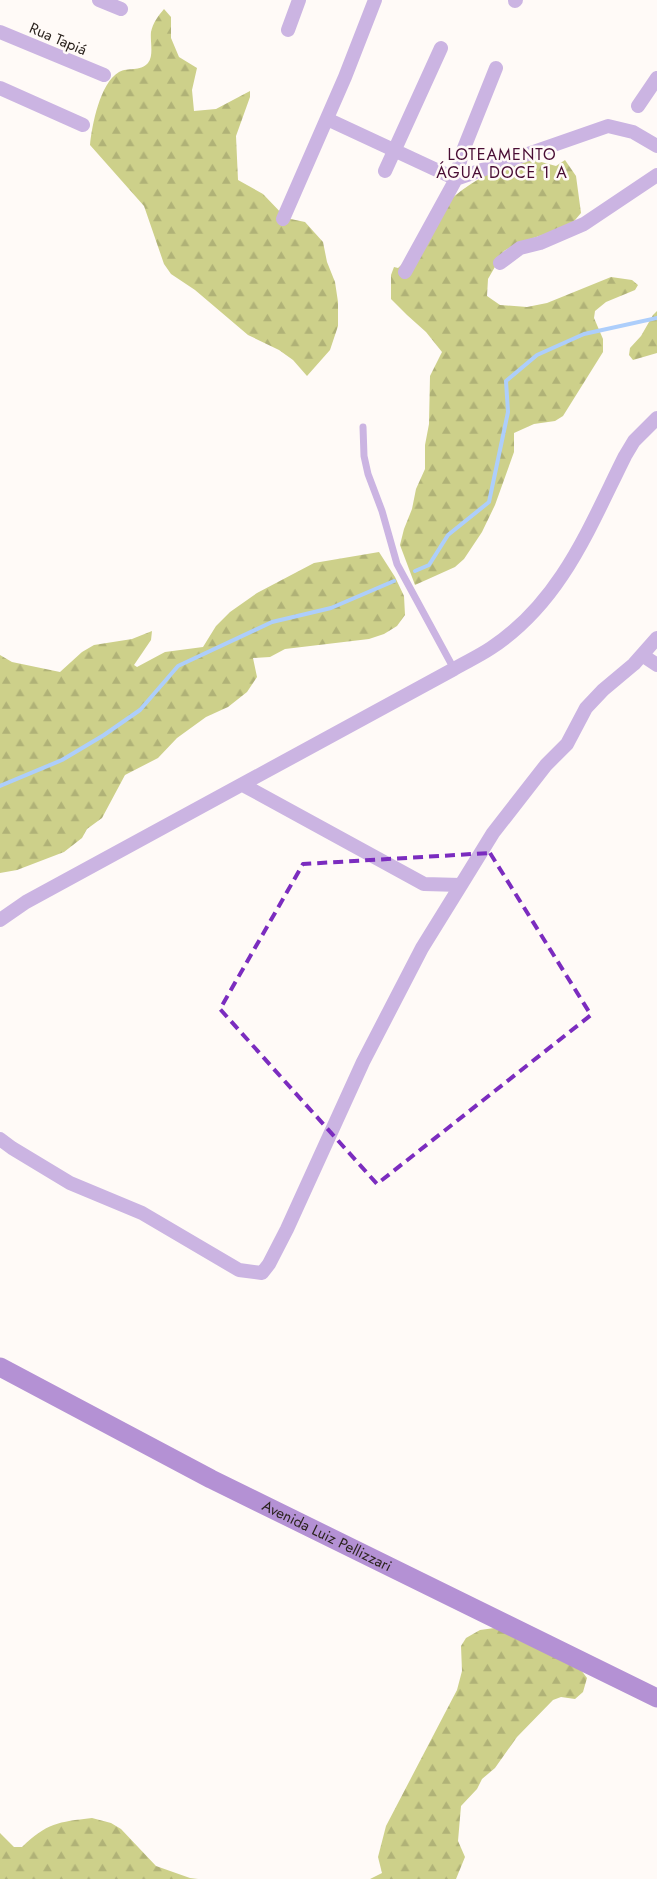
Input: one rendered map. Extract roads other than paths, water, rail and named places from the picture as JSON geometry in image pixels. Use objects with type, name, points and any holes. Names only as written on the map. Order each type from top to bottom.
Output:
[{"type":"main road","name":"Avenida Luiz Pellizzari","points":[[0,1367],[211,1480],[657,1698]]},
{"type":"street","points":[[99,0],[121,9]]},
{"type":"street","points":[[288,30],[299,0]]},
{"type":"street","points":[[283,219],[327,119],[375,0]]},
{"type":"street","name":"Rua Tapiá","points":[[0,32],[104,75]]},
{"type":"street","points":[[385,170],[441,48]]},
{"type":"street","points":[[405,272],[456,179],[462,153],[496,68]]},
{"type":"street","points":[[638,106],[657,78]]},
{"type":"street","points":[[0,88],[84,125]]},
{"type":"street","points":[[327,119],[456,179],[608,126],[633,132],[657,146]]},
{"type":"street","points":[[500,264],[520,248],[540,243],[584,224],[657,174]]},
{"type":"street","points":[[0,920],[26,902],[454,669],[505,637],[548,596],[573,560],[625,456],[634,441],[657,418]]},
{"type":"street","points":[[0,1139],[70,1183],[142,1213],[239,1270],[262,1272],[269,1264],[287,1229],[363,1062],[422,948],[461,884],[499,826],[546,765],[567,744],[586,708],[603,690],[634,664],[657,638]]},
{"type":"street","points":[[642,655],[657,665]]},
{"type":"street","points":[[243,785],[424,884],[461,884]]},
{"type":"lane","points":[[363,426],[364,456],[368,474],[382,511],[397,564],[454,669]]},
{"type":"waterway","points":[[415,571],[429,565],[448,535],[489,502],[508,412],[506,381],[537,355],[584,334],[657,318]]},
{"type":"waterway","points":[[0,786],[62,760],[104,735],[140,710],[178,666],[272,622],[331,608],[394,581]]},
{"type":"district","name":"LOTEAMENTO ÁGUA DOCE 1 A","points":[[502,163]]}]
